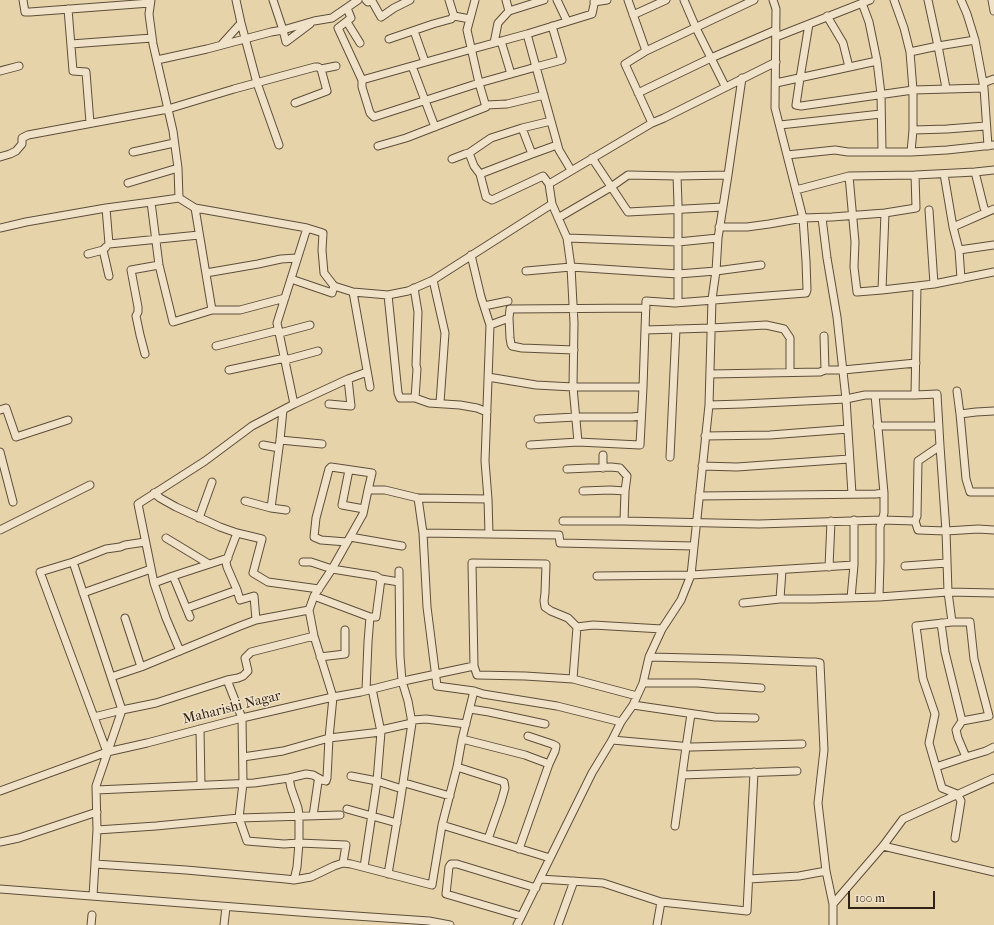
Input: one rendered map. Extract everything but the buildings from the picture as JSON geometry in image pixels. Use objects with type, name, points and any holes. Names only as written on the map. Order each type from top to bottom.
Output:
[{"type":"street","points":[[23,0],[25,12],[151,2],[149,14],[152,38],[173,131],[178,168],[179,198]]},
{"type":"street","points":[[236,0],[240,23],[257,83],[279,145]]},
{"type":"street","points":[[272,0],[286,42],[314,21]]},
{"type":"street","points":[[157,60],[283,30],[314,21],[332,18],[358,0]]},
{"type":"street","points":[[366,0],[368,2],[372,1],[381,17],[410,0]]},
{"type":"street","points":[[449,0],[454,16]]},
{"type":"street","points":[[475,0],[467,30],[479,83],[486,105]]},
{"type":"street","points":[[506,0],[509,11]]},
{"type":"street","points":[[511,74],[498,42],[498,23],[509,11],[544,0]]},
{"type":"street","points":[[557,0],[567,21]]},
{"type":"street","points":[[362,80],[527,34],[592,14],[594,1],[607,0]]},
{"type":"street","points":[[628,0],[646,51]]},
{"type":"street","points":[[633,15],[666,0]]},
{"type":"street","points":[[684,0],[696,28],[725,86]]},
{"type":"street","points":[[530,445],[578,442],[640,445],[646,301],[678,302],[806,293],[806,261],[803,218],[775,108],[776,9],[774,0]]},
{"type":"street","points":[[638,93],[711,58],[776,33],[809,24],[870,0]]},
{"type":"street","points":[[894,0],[904,28],[910,52],[913,90],[913,130],[911,152]]},
{"type":"street","points":[[928,0],[946,88]]},
{"type":"street","points":[[787,155],[835,150],[848,152],[911,152],[991,145],[986,126],[983,85],[975,40],[961,0]]},
{"type":"street","points":[[992,0],[994,11]]},
{"type":"street","points":[[652,122],[626,64],[646,51],[750,1]]},
{"type":"street","points":[[862,3],[869,22],[877,61],[881,94],[882,151]]},
{"type":"street","points":[[346,8],[351,18],[338,28],[362,80],[362,87],[370,114],[374,118],[479,83],[562,60],[552,26]]},
{"type":"street","points":[[68,9],[73,71],[86,72],[90,124]]},
{"type":"street","points":[[389,39],[451,19],[454,16],[470,19]]},
{"type":"street","points":[[827,16],[843,43],[849,67]]},
{"type":"street","points":[[347,22],[360,43]]},
{"type":"street","points":[[222,44],[240,23]]},
{"type":"street","points":[[809,24],[796,105],[801,106],[913,90],[983,85],[994,79]]},
{"type":"street","points":[[414,31],[425,62]]},
{"type":"street","points":[[527,34],[557,145],[571,170]]},
{"type":"street","points":[[71,44],[152,38]]},
{"type":"street","points":[[910,52],[975,40]]},
{"type":"street","points":[[776,83],[877,61]]},
{"type":"street","points":[[549,184],[652,122],[664,118],[725,86],[776,62]]},
{"type":"street","points":[[0,71],[19,66]]},
{"type":"street","points":[[0,157],[16,151],[22,144],[22,138],[28,135],[168,109],[315,67],[322,69],[336,66]]},
{"type":"street","points":[[412,66],[435,127]]},
{"type":"street","points":[[295,103],[327,91],[322,69]]},
{"type":"street","points":[[517,925],[592,773],[621,722],[633,705],[643,683],[649,657],[662,629],[682,600],[691,575],[708,405],[712,299],[716,271],[719,227],[742,78]]},
{"type":"street","points":[[378,146],[406,138],[435,127],[486,107],[486,105],[507,104],[544,96]]},
{"type":"street","points":[[780,125],[881,114]]},
{"type":"street","points":[[452,159],[469,153],[491,138],[551,121]]},
{"type":"street","points":[[913,130],[986,126]]},
{"type":"street","points":[[522,128],[532,154]]},
{"type":"street","points":[[133,152],[174,143]]},
{"type":"street","points":[[480,174],[557,145]]},
{"type":"street","points":[[469,153],[474,166],[480,174],[486,197],[492,200],[543,176],[549,184],[552,204],[567,238],[571,267],[574,309],[573,387],[578,442]]},
{"type":"street","points":[[592,158],[628,212],[723,207]]},
{"type":"street","points":[[128,183],[178,168]]},
{"type":"street","points":[[796,190],[849,176],[944,174],[994,170]]},
{"type":"street","points":[[975,172],[984,208],[991,211]]},
{"type":"street","points":[[944,174],[953,227],[959,250],[961,279]]},
{"type":"street","points":[[558,218],[628,175],[728,175]]},
{"type":"street","points":[[719,227],[747,227],[803,218],[852,216],[916,208],[915,175]]},
{"type":"street","points":[[677,176],[678,302]]},
{"type":"street","points":[[849,176],[855,242],[854,267],[857,292],[934,284],[994,272]]},
{"type":"street","points":[[0,228],[106,208],[179,198],[195,208],[323,232],[322,250],[324,273],[334,286],[353,292],[388,295],[408,291],[433,280],[552,204]]},
{"type":"street","points":[[151,202],[159,265],[173,322],[212,310],[240,310],[285,298]]},
{"type":"street","points":[[106,208],[109,244]]},
{"type":"street","points":[[195,208],[212,310]]},
{"type":"street","points":[[929,210],[934,284]]},
{"type":"street","points":[[953,227],[991,211]]},
{"type":"street","points":[[882,290],[885,213]]},
{"type":"street","points":[[822,218],[837,317],[846,399],[852,494]]},
{"type":"street","points":[[294,404],[278,323],[306,228]]},
{"type":"street","points":[[88,254],[103,250],[109,244],[156,238],[199,235]]},
{"type":"street","points":[[567,238],[678,242],[718,238]]},
{"type":"street","points":[[959,250],[994,245]]},
{"type":"street","points":[[103,250],[109,276]]},
{"type":"street","points":[[471,255],[490,325],[485,461],[489,534]]},
{"type":"street","points":[[206,273],[281,259],[297,258]]},
{"type":"street","points":[[145,354],[136,316],[138,307],[131,270],[159,265]]},
{"type":"street","points":[[526,271],[571,267],[678,274],[761,265]]},
{"type":"street","points":[[291,279],[332,292],[334,286]]},
{"type":"street","points":[[433,280],[445,333],[440,403]]},
{"type":"street","points":[[915,395],[917,286]]},
{"type":"street","points":[[414,288],[418,312],[415,398]]},
{"type":"street","points":[[353,292],[370,387]]},
{"type":"street","points":[[388,295],[398,393],[400,398],[415,398],[429,403],[477,408],[487,412]]},
{"type":"street","points":[[484,306],[508,301]]},
{"type":"street","points":[[574,350],[522,348],[512,346],[510,338],[510,310],[646,308]]},
{"type":"street","points":[[490,325],[509,318]]},
{"type":"street","points":[[645,330],[766,325],[784,329],[790,338],[790,372]]},
{"type":"street","points":[[216,346],[310,326]]},
{"type":"street","points":[[670,457],[676,329]]},
{"type":"street","points":[[824,336],[825,370]]},
{"type":"street","points":[[229,370],[318,351]]},
{"type":"street","points":[[710,374],[820,372],[825,370],[842,370],[916,363]]},
{"type":"street","points":[[180,651],[166,618],[154,583],[138,504],[205,461],[252,426],[294,404],[348,379],[367,372]]},
{"type":"street","points":[[488,377],[536,385],[573,387],[643,387]]},
{"type":"street","points":[[329,404],[351,406],[348,379]]},
{"type":"street","points":[[957,391],[966,479],[970,492],[994,492]]},
{"type":"street","points":[[708,405],[846,399],[875,395],[937,394],[946,531],[948,592],[952,622]]},
{"type":"street","points":[[875,395],[884,493],[884,513],[880,527],[879,597]]},
{"type":"street","points":[[0,410],[6,408],[16,437],[68,420]]},
{"type":"street","points":[[271,508],[283,410]]},
{"type":"street","points":[[960,414],[994,411]]},
{"type":"street","points":[[538,419],[641,416]]},
{"type":"street","points":[[877,426],[939,426]]},
{"type":"street","points":[[705,436],[770,436],[848,430]]},
{"type":"street","points":[[280,440],[322,444]]},
{"type":"street","points":[[263,445],[279,448]]},
{"type":"street","points":[[940,446],[918,461],[917,516],[915,521],[918,530],[994,530]]},
{"type":"street","points":[[0,452],[3,474],[13,502]]},
{"type":"street","points":[[603,455],[603,468]]},
{"type":"street","points":[[702,466],[736,467],[849,459]]},
{"type":"street","points":[[96,790],[254,783],[306,774],[313,775],[326,781],[333,697],[314,636],[309,610],[314,596],[332,569],[349,539],[363,514],[372,473],[331,467],[328,469],[317,512],[314,537],[321,540],[349,539],[402,546]]},
{"type":"street","points":[[567,469],[620,468],[627,476],[624,521]]},
{"type":"street","points":[[349,470],[342,505],[364,509]]},
{"type":"street","points":[[199,518],[212,482]]},
{"type":"street","points":[[0,530],[90,485]]},
{"type":"street","points":[[368,490],[385,490],[418,498],[488,499]]},
{"type":"street","points":[[583,491],[625,491]]},
{"type":"street","points":[[154,493],[176,507],[199,518],[237,533],[262,539],[253,573],[268,582],[319,589]]},
{"type":"street","points":[[699,496],[884,493]]},
{"type":"street","points":[[418,498],[423,533],[427,607],[437,686],[557,706],[621,722]]},
{"type":"street","points":[[245,501],[271,508],[286,510]]},
{"type":"street","points":[[563,521],[759,524],[854,520],[915,521]]},
{"type":"street","points":[[851,598],[854,565],[854,520]]},
{"type":"street","points":[[829,567],[831,521]]},
{"type":"street","points":[[237,533],[226,562],[227,567],[240,600],[254,596],[256,620]]},
{"type":"street","points":[[423,533],[559,535],[560,543],[694,546]]},
{"type":"street","points":[[166,538],[209,564]]},
{"type":"street","points":[[107,752],[40,572],[73,562],[106,549],[145,542]]},
{"type":"street","points":[[154,583],[228,558]]},
{"type":"street","points":[[73,562],[122,710],[96,786],[97,830],[93,896]]},
{"type":"street","points":[[303,562],[311,562],[332,569],[376,576],[381,579],[400,582]]},
{"type":"street","points":[[573,679],[577,627],[568,618],[545,607],[546,564],[472,563],[474,666],[478,675],[573,679],[637,696]]},
{"type":"street","points":[[904,566],[947,563]]},
{"type":"street","points":[[597,576],[691,575],[854,565]]},
{"type":"street","points":[[83,592],[151,569]]},
{"type":"street","points":[[388,874],[397,823],[406,786],[412,722],[402,681],[400,656],[399,570]]},
{"type":"street","points":[[780,600],[782,570]]},
{"type":"street","points":[[174,576],[190,617]]},
{"type":"street","points":[[314,596],[370,617],[376,617],[381,579]]},
{"type":"street","points":[[187,608],[237,590]]},
{"type":"street","points":[[742,603],[780,600],[879,597],[948,592],[994,593]]},
{"type":"street","points":[[111,677],[141,667],[256,620],[309,610]]},
{"type":"street","points":[[364,868],[377,781],[381,731],[369,690],[368,642],[370,617]]},
{"type":"street","points":[[125,618],[141,667]]},
{"type":"street","points":[[955,838],[961,801],[957,794],[942,788],[929,743],[935,714],[923,678],[916,626],[952,622],[970,622],[974,659],[988,716],[962,721],[956,730],[966,757]]},
{"type":"street","points":[[941,623],[945,652],[962,721]]},
{"type":"street","points":[[577,627],[593,625],[662,629]]},
{"type":"street","points":[[320,657],[345,654],[345,630]]},
{"type":"street","points":[[94,717],[156,703],[227,680],[238,678],[243,676],[248,671],[245,658],[251,652],[314,636]]},
{"type":"street","points":[[649,657],[815,662],[820,664],[824,750],[818,803],[826,871],[833,904],[834,925]]},
{"type":"street","name":"Maharishi Nagar","points":[[0,791],[107,752],[242,718],[474,666]]},
{"type":"street","points":[[227,680],[242,718],[243,783],[239,818],[247,841],[284,844],[346,845],[343,863]]},
{"type":"street","points":[[643,683],[697,683],[761,688]]},
{"type":"street","points":[[95,864],[186,870],[294,880],[311,877],[343,863],[432,885],[442,825],[474,691]]},
{"type":"street","points":[[633,705],[715,717],[755,718]]},
{"type":"street","points":[[470,709],[544,724]]},
{"type":"street","points":[[675,826],[691,714]]},
{"type":"street","points":[[243,757],[283,751],[329,738],[381,731],[426,719],[466,724]]},
{"type":"street","points":[[200,729],[201,785]]},
{"type":"street","points":[[519,849],[549,764],[556,751],[556,746],[528,736]]},
{"type":"street","points":[[462,739],[526,756],[549,764]]},
{"type":"street","points":[[612,740],[686,747],[802,744]]},
{"type":"street","points":[[936,767],[994,747]]},
{"type":"street","points":[[457,767],[504,782],[505,788],[488,839]]},
{"type":"street","points":[[682,775],[797,771]]},
{"type":"street","points":[[540,879],[602,883],[661,902],[747,911],[754,772]]},
{"type":"street","points":[[351,776],[450,796]]},
{"type":"street","points":[[289,778],[299,816],[299,844],[294,880]]},
{"type":"street","points":[[833,904],[883,846],[903,819],[994,778]]},
{"type":"street","points":[[313,816],[318,782]]},
{"type":"street","points":[[347,809],[397,823]]},
{"type":"street","points":[[0,842],[18,838],[97,812]]},
{"type":"street","points":[[97,830],[239,818],[340,815]]},
{"type":"street","points":[[442,825],[550,858]]},
{"type":"street","points":[[883,846],[994,872]]},
{"type":"street","points":[[521,916],[446,894],[451,864],[456,864],[536,888]]},
{"type":"street","points":[[749,879],[799,876],[826,871]]},
{"type":"street","points":[[558,925],[574,881]]},
{"type":"street","points":[[0,889],[226,907],[429,920],[450,925]]},
{"type":"street","points":[[657,925],[661,902]]},
{"type":"street","points":[[224,925],[226,907]]},
{"type":"street","points":[[91,925],[92,916]]}]
